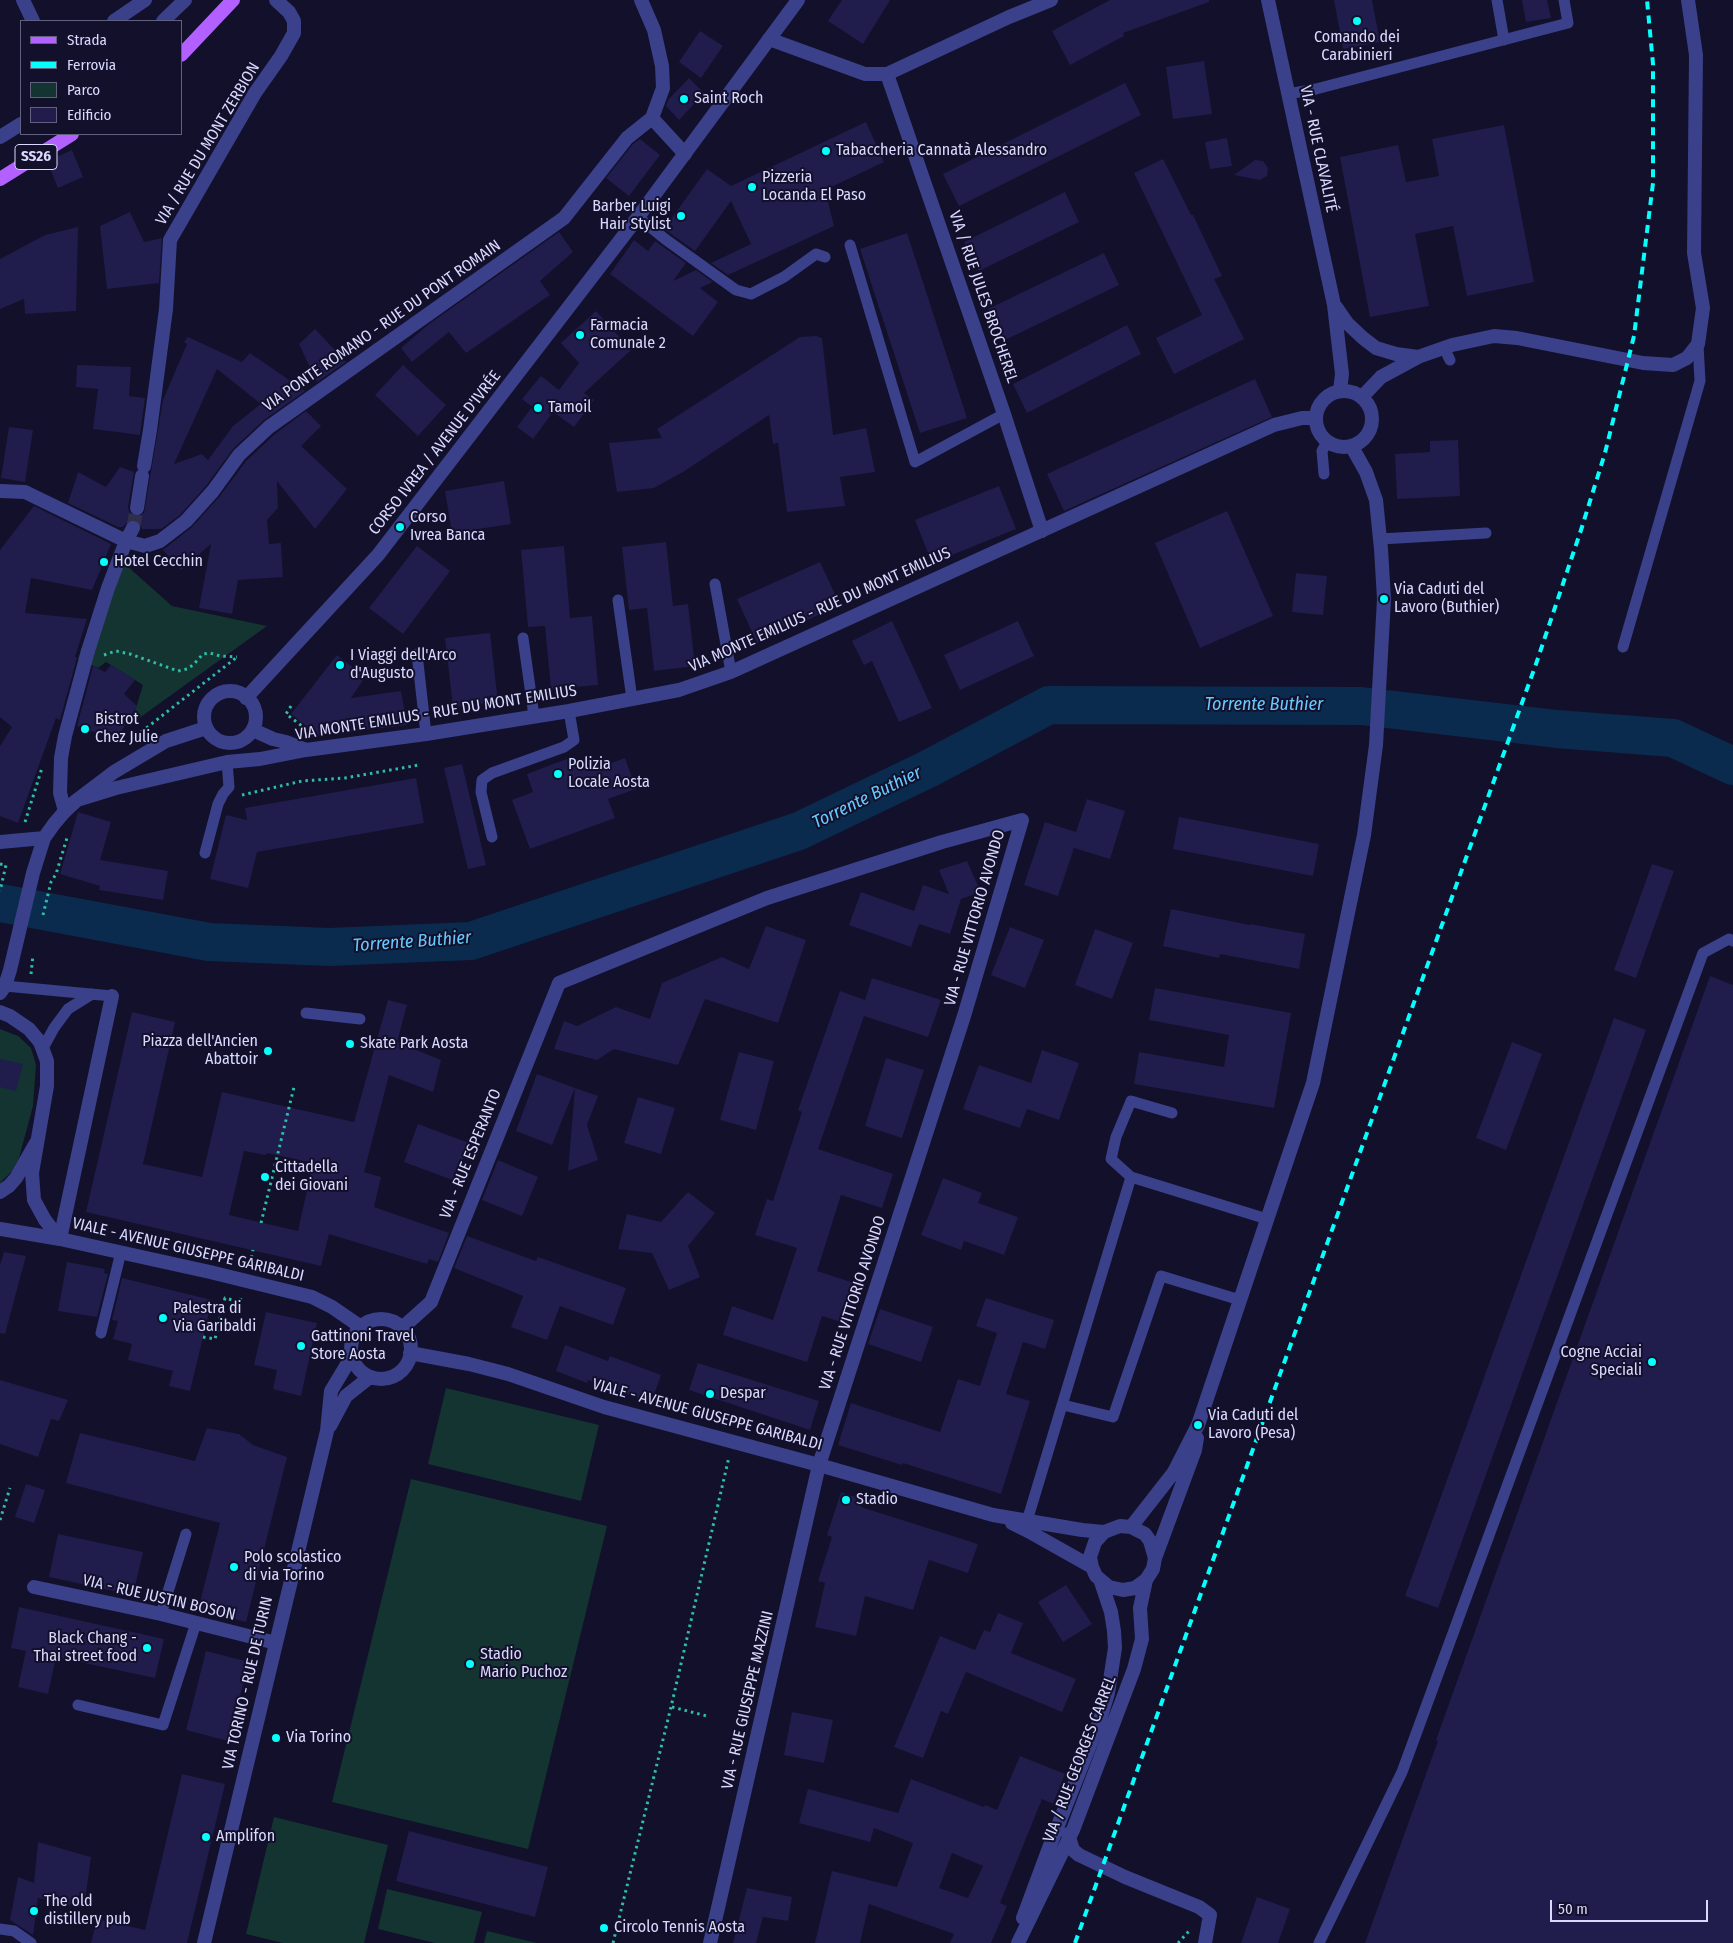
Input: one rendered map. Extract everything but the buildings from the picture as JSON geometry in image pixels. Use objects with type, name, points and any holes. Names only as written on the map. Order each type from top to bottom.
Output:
[{"type":"main road","points":[[182,54],[233,0]]},
{"type":"main road","name":"SS26","points":[[0,179],[70,135]]},
{"type":"street","points":[[23,0],[33,20]]},
{"type":"street","points":[[115,20],[145,0]]},
{"type":"street","points":[[164,20],[185,0]]},
{"type":"street","name":"VIA / RUE DU MONT ZERBION","points":[[137,508],[150,430],[166,309],[170,240],[250,102],[294,33],[294,21],[289,12],[276,0]]},
{"type":"street","points":[[641,0],[654,30],[662,66],[663,88],[652,118],[685,154]]},
{"type":"street","name":"CORSO IVREA / AVENUE D'IVRÉE","points":[[246,698],[378,555],[638,217],[798,0]]},
{"type":"street","points":[[769,39],[865,74],[887,74],[1009,17],[1051,0]]},
{"type":"street","name":"VIA - RUE CLAVALITÉ","points":[[1268,0],[1334,305],[1342,374],[1340,391]]},
{"type":"street","points":[[1334,305],[1347,323],[1363,338],[1376,348],[1396,354],[1418,357],[1447,354],[1494,336],[1517,338],[1643,363],[1673,365],[1687,358],[1698,344],[1703,308],[1694,253],[1696,55],[1688,0]]},
{"type":"street","name":"VIA / RUE JULES BROCHEREL","points":[[887,74],[1004,414],[1042,531]]},
{"type":"street","name":"VIA PONTE ROMANO - RUE DU PONT ROMAIN","points":[[0,491],[25,492],[126,541],[145,546],[160,541],[186,521],[213,491],[240,455],[269,427],[564,218],[627,138],[652,118]]},
{"type":"street","points":[[0,137],[20,125]]},
{"type":"street","points":[[1362,397],[1381,377],[1418,357]]},
{"type":"street","points":[[1340,391],[1352,392],[1362,397],[1372,411],[1371,429],[1367,437],[1352,447],[1343,448],[1327,442],[1317,427],[1316,418],[1317,411],[1323,400],[1340,391]]},
{"type":"street","name":"VIA MONTE EMILIUS - RUE DU MONT EMILIUS","points":[[77,800],[116,788],[227,762],[260,759],[306,750],[426,734],[569,711],[679,690],[731,672],[1274,425],[1302,418],[1316,418]]},
{"type":"street","points":[[1131,1527],[1174,1472],[1198,1425],[1313,1083],[1364,835],[1376,745],[1384,599],[1376,500],[1366,472],[1352,447]]},
{"type":"street","points":[[65,811],[60,793],[61,758],[65,736],[87,654],[108,588],[133,528]]},
{"type":"street","points":[[227,692],[240,693],[246,698],[251,702],[256,714],[252,730],[246,738],[234,743],[220,742],[206,728],[204,721],[206,708],[214,697],[227,692]]},
{"type":"street","points":[[2,990],[10,970],[33,873],[44,838],[65,811],[114,772],[166,741],[206,728]]},
{"type":"street","points":[[252,730],[306,750]]},
{"type":"street","name":"VIA - RUE VITTORIO AVONDO","points":[[559,983],[767,898],[942,842],[1022,820],[964,1016],[819,1464]]},
{"type":"street","points":[[0,842],[44,838]]},
{"type":"street","name":"VIA - RUE ESPERANTO","points":[[402,1328],[431,1302],[559,983]]},
{"type":"street","points":[[60,1239],[112,996]]},
{"type":"street","points":[[0,1012],[10,1016],[29,1029],[43,1048],[47,1061],[48,1072],[32,1173],[34,1200],[44,1220],[60,1239]]},
{"type":"street","points":[[0,1192],[16,1178],[37,1141]]},
{"type":"street","name":"VIALE - AVENUE GIUSEPPE GARIBALDI","points":[[0,1229],[120,1252],[312,1297],[332,1307],[361,1327]]},
{"type":"street","points":[[381,1319],[396,1323],[402,1328],[409,1340],[410,1354],[403,1368],[391,1377],[380,1379],[370,1377],[355,1365],[351,1345],[354,1335],[361,1327],[381,1319]]},
{"type":"street","name":"VIALE - AVENUE GIUSEPPE GARIBALDI","points":[[410,1354],[469,1364],[508,1374],[604,1407],[819,1464],[993,1515],[1104,1532]]},
{"type":"street","name":"VIA TORINO - RUE DE TURIN","points":[[204,1943],[327,1431],[331,1391],[352,1356]]},
{"type":"street","name":"VIA TORINO - RUE DE TURIN","points":[[327,1431],[346,1396],[370,1377]]},
{"type":"street","points":[[1101,1582],[1109,1587],[1123,1590],[1135,1588],[1146,1580],[1153,1569],[1155,1558],[1195,1450],[1198,1425]]},
{"type":"street","name":"VIA - RUE GIUSEPPE MAZZINI","points":[[710,1943],[819,1464]]},
{"type":"street","name":"VIALE - AVENUE GIUSEPPE GARIBALDI","points":[[993,1515],[1028,1530],[1092,1567]]},
{"type":"street","points":[[1017,1943],[1046,1856],[1100,1720],[1108,1693],[1115,1648],[1114,1631],[1111,1612],[1101,1582],[1092,1567],[1090,1557],[1095,1542],[1104,1532],[1120,1526],[1131,1527],[1145,1534],[1150,1541],[1155,1558]]},
{"type":"street","name":"VIA / RUE GEORGES CARREL","points":[[1017,1943],[1049,1881],[1085,1800],[1134,1668],[1142,1639],[1140,1608],[1146,1580]]},
{"type":"street","name":"VIA - RUE JUSTIN BOSON","points":[[34,1587],[161,1614],[276,1643]]},
{"type":"street","points":[[1113,1666],[1116,1678],[1113,1699],[1069,1819],[1068,1832],[1073,1850],[1125,1877],[1199,1906],[1210,1915],[1205,1943]]},
{"type":"street","points":[[1049,1881],[1070,1857],[1079,1854]]},
{"type":"lane","points":[[1497,0],[1504,40]]},
{"type":"lane","points":[[1288,94],[1316,89],[1568,23],[1564,0]]},
{"type":"lane","points":[[638,217],[736,290],[751,294],[784,277],[816,254],[825,258]]},
{"type":"lane","points":[[850,246],[915,462],[1004,414]]},
{"type":"lane","points":[[1623,647],[1700,381],[1698,344]]},
{"type":"lane","points":[[1324,474],[1322,451],[1327,442]]},
{"type":"lane","points":[[1380,539],[1486,533]]},
{"type":"lane","points":[[714,584],[731,672]]},
{"type":"lane","points":[[618,600],[632,699]]},
{"type":"lane","points":[[523,638],[534,716]]},
{"type":"lane","points":[[417,654],[426,734]]},
{"type":"lane","points":[[492,838],[481,792],[482,780],[492,773],[564,747],[574,740],[569,711]]},
{"type":"lane","points":[[205,853],[218,804],[229,787],[227,762]]},
{"type":"lane","points":[[1319,1943],[1402,1772],[1703,954],[1729,940],[1733,941]]},
{"type":"lane","points":[[2,990],[112,996]]},
{"type":"lane","points":[[43,1048],[54,1028],[68,1009],[92,994]]},
{"type":"lane","points":[[306,1013],[360,1019]]},
{"type":"lane","points":[[1172,1113],[1131,1101],[1116,1137],[1111,1159],[1131,1177],[1267,1219]]},
{"type":"lane","points":[[1027,1521],[1131,1177]]},
{"type":"lane","points":[[101,1334],[120,1252]]},
{"type":"lane","points":[[1063,1405],[1113,1417],[1161,1276],[1240,1300]]},
{"type":"lane","points":[[161,1614],[186,1534]]},
{"type":"lane","points":[[78,1705],[163,1725],[196,1623]]},
{"type":"lane","points":[[0,1929],[14,1931],[31,1943]]},
{"type":"path","points":[[87,654],[104,656],[116,651],[178,671],[193,665],[203,654],[237,656],[127,743]]},
{"type":"path","points":[[292,706],[286,714],[314,735]]},
{"type":"path","points":[[23,826],[46,754],[61,758]]},
{"type":"path","points":[[237,795],[302,781],[345,778],[419,765]]},
{"type":"path","points":[[51,882],[56,874],[70,830]]},
{"type":"path","points":[[0,864],[6,865],[0,891]]},
{"type":"path","points":[[261,1223],[294,1086]]},
{"type":"path","points":[[203,1337],[214,1340],[225,1298],[240,1302],[246,1281]]},
{"type":"path","points":[[613,1943],[672,1707],[728,1464]]},
{"type":"path","points":[[0,1520],[10,1488]]},
{"type":"path","points":[[672,1707],[707,1716]]},
{"type":"green space","points":[[117,557],[172,606],[267,626],[131,724],[143,685],[106,662],[98,668],[78,659],[100,594]]},
{"type":"green space","points":[[0,1029],[18,1036],[31,1048],[36,1065],[33,1106],[19,1158],[12,1171],[0,1183]]},
{"type":"green space","points":[[446,1388],[599,1425],[581,1501],[428,1464]]},
{"type":"green space","name":"Stadio Mario Puchoz","points":[[411,1479],[607,1526],[528,1849],[332,1802]]},
{"type":"green space","points":[[274,1817],[388,1845],[364,1943],[283,1943],[246,1934]]},
{"type":"green space","points":[[387,1889],[482,1912],[474,1943],[435,1943],[378,1929]]},
{"type":"green space","points":[[487,1931],[537,1943],[484,1943]]},
{"type":"waterway","name":"Torrente Buthier","points":[[0,903],[209,942],[329,947],[471,941],[799,831],[928,769],[1049,705],[1361,706],[1557,729],[1673,738],[1733,766]]},
{"type":"tunnel","points":[[133,528],[137,508]]},
{"type":"railway","points":[[1075,1943],[1536,664],[1605,453],[1634,336],[1653,183],[1653,64],[1647,0]]},
{"type":"place","name":"Comando dei Carabinieri","points":[[1357,21]]},
{"type":"place","name":"Saint Roch","points":[[684,99]]},
{"type":"place","name":"Tabaccheria Cannatà Alessandro","points":[[826,151]]},
{"type":"place","name":"Pizzeria Locanda El Paso","points":[[752,187]]},
{"type":"place","name":"Barber Luigi Hair Stylist","points":[[681,216]]},
{"type":"place","name":"Farmacia Comunale 2","points":[[580,335]]},
{"type":"place","name":"Tamoil","points":[[538,408]]},
{"type":"place","name":"Corso Ivrea Banca","points":[[400,527]]},
{"type":"place","name":"Hotel Cecchin","points":[[104,562]]},
{"type":"place","name":"Via Caduti del Lavoro (Buthier)","points":[[1384,599]]},
{"type":"place","name":"I Viaggi dell'Arco d'Augusto","points":[[340,665]]},
{"type":"place","name":"Bistrot Chez Julie","points":[[85,729]]},
{"type":"place","name":"Polizia Locale Aosta","points":[[558,774]]},
{"type":"place","name":"Skate Park Aosta","points":[[350,1044]]},
{"type":"place","name":"Piazza dell'Ancien Abattoir","points":[[268,1051]]},
{"type":"place","name":"Cittadella dei Giovani","points":[[265,1177]]},
{"type":"place","name":"Palestra di Via Garibaldi","points":[[163,1318]]},
{"type":"place","name":"Gattinoni Travel Store Aosta","points":[[301,1346]]},
{"type":"place","name":"Cogne Acciai Speciali","points":[[1652,1362]]},
{"type":"place","name":"Despar","points":[[710,1394]]},
{"type":"place","name":"Via Caduti del Lavoro (Pesa)","points":[[1198,1425]]},
{"type":"place","name":"Stadio","points":[[846,1500]]},
{"type":"place","name":"Polo scolastico di via Torino","points":[[234,1567]]},
{"type":"place","name":"Black Chang - Thai street food","points":[[147,1648]]},
{"type":"place","name":"Stadio Mario Puchoz","points":[[470,1664]]},
{"type":"place","name":"Via Torino","points":[[276,1738]]},
{"type":"place","name":"Amplifon","points":[[206,1837]]},
{"type":"place","name":"The old distillery pub","points":[[34,1911]]},
{"type":"place","name":"Circolo Tennis Aosta","points":[[604,1928]]}]
